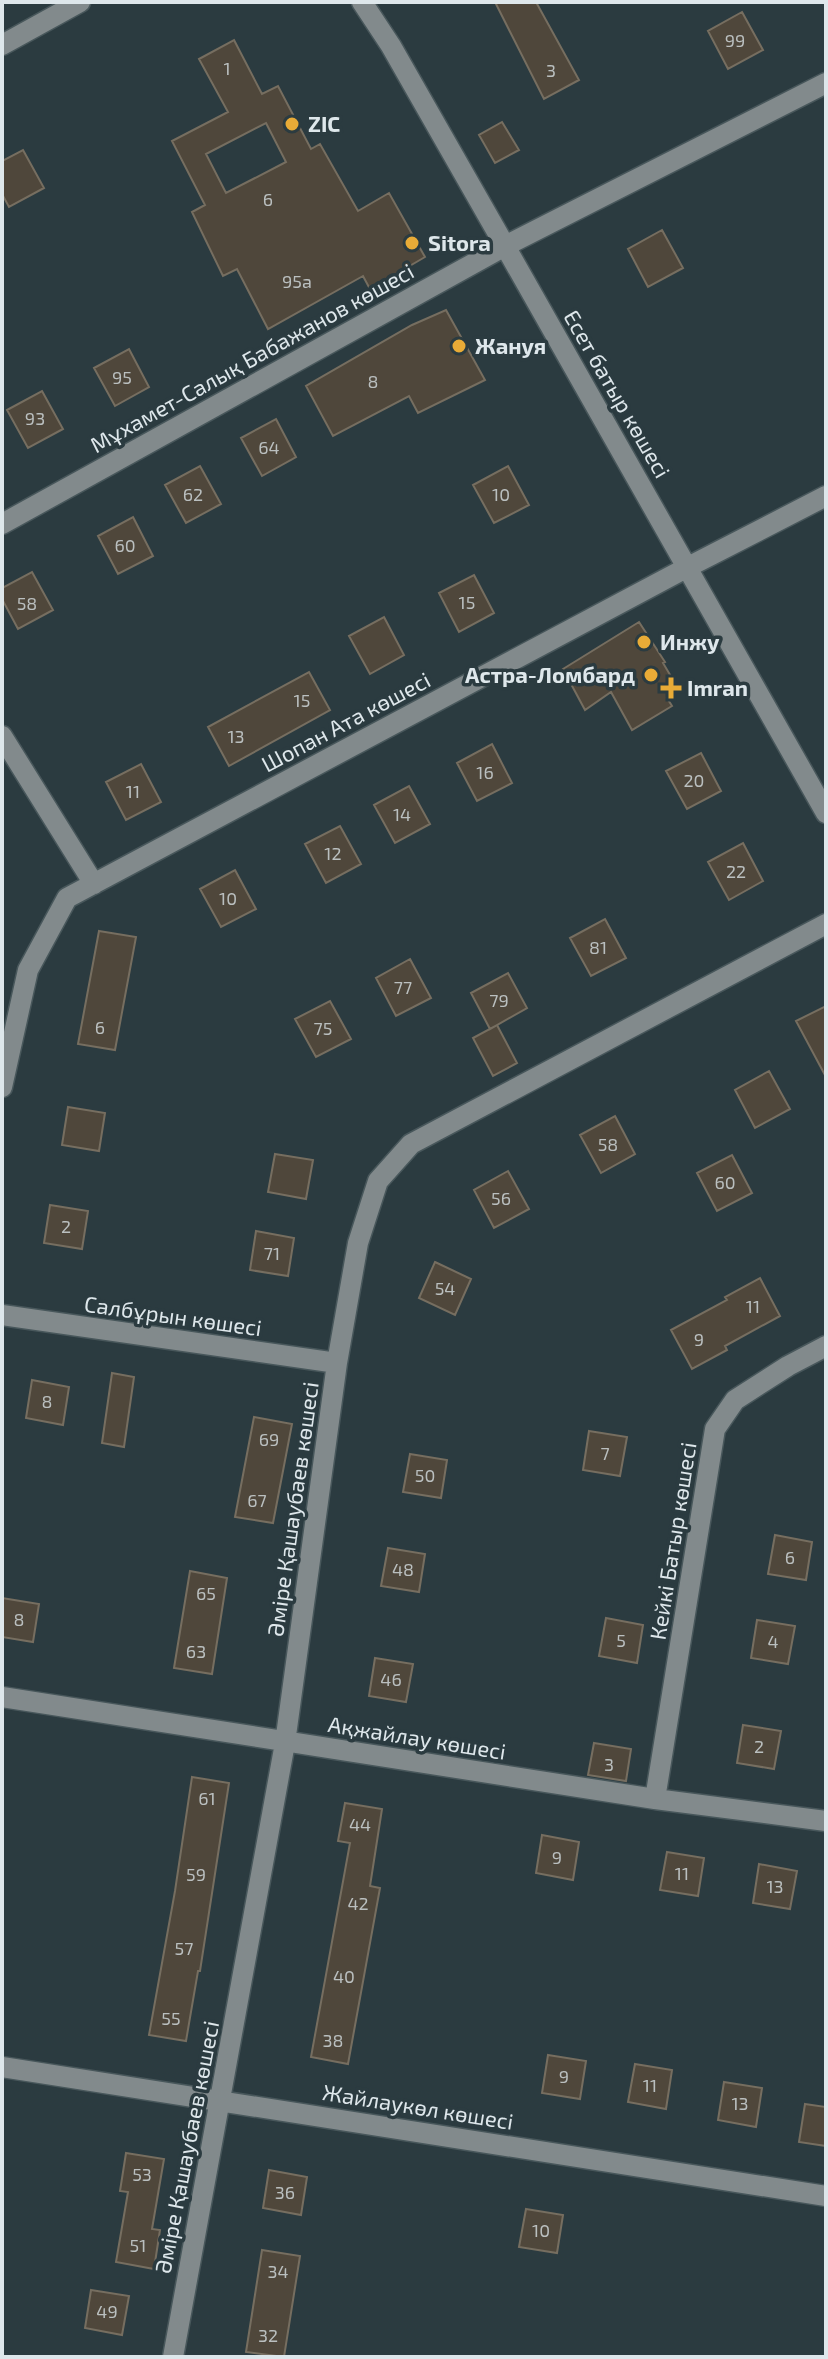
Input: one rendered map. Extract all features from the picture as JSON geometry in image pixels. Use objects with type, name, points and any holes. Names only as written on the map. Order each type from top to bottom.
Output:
[{"type":"street","points":[[2,45],[80,2]]},
{"type":"street","name":"Есет батыр көшесі","points":[[362,2],[391,46],[826,813]]},
{"type":"street","name":"Мұхамет-Салық Бабажанов көшесі","points":[[2,524],[505,246],[826,83]]},
{"type":"street","name":"Шопан Ата көшесі","points":[[2,1087],[28,970],[67,898],[826,496]]},
{"type":"street","points":[[2,736],[94,884]]},
{"type":"street","name":"Әміре Қашаубаев көшесі","points":[[173,2357],[285,1743],[337,1363],[358,1243],[378,1181],[411,1144],[826,924]]},
{"type":"street","name":"Салбұрын көшесі","points":[[2,1315],[337,1363]]},
{"type":"street","name":"Кейкі Батыр көшесі","points":[[655,1799],[715,1429],[735,1400],[826,1346]]},
{"type":"street","name":"Ақжайлау көшесі","points":[[2,1697],[655,1799],[826,1821]]},
{"type":"street","name":"Жайлаукөл көшесі","points":[[2,2067],[826,2196]]},
{"type":"building","points":[[495,2],[536,2],[579,80],[544,99]]},
{"type":"building","points":[[742,12],[763,50],[728,69],[708,31]]},
{"type":"building","points":[[234,40],[262,94],[278,86],[311,149],[320,144],[358,211],[389,193],[425,257],[370,289],[363,276],[268,329],[237,269],[223,276],[192,212],[205,205],[172,141],[228,112],[199,59]],"holes":[[[266,123],[286,162],[226,193],[206,154]]]},
{"type":"building","points":[[502,122],[519,150],[495,163],[479,135]]},
{"type":"building","points":[[23,150],[44,188],[9,207],[2,194],[2,161]]},
{"type":"building","points":[[662,230],[683,268],[648,287],[628,249]]},
{"type":"building","points":[[446,310],[485,380],[418,413],[409,396],[333,436],[306,386],[412,325]]},
{"type":"building","points":[[129,349],[149,387],[115,406],[94,368]]},
{"type":"building","points":[[42,391],[63,429],[28,448],[7,410]]},
{"type":"building","points":[[276,419],[296,457],[262,476],[241,438]]},
{"type":"building","points":[[200,466],[221,504],[186,523],[165,485]]},
{"type":"building","points":[[508,466],[529,505],[494,523],[473,485]]},
{"type":"building","points":[[133,517],[153,556],[118,574],[98,536]]},
{"type":"building","points":[[32,572],[53,610],[18,629],[2,599],[2,588]]},
{"type":"building","points":[[474,575],[494,613],[459,632],[439,593]]},
{"type":"building","points":[[384,617],[404,655],[370,674],[349,636]]},
{"type":"building","points":[[639,622],[679,690],[667,698],[672,706],[632,730],[611,692],[585,710],[563,669]]},
{"type":"building","points":[[309,672],[330,710],[229,766],[208,727]]},
{"type":"building","points":[[492,744],[512,783],[477,801],[457,763]]},
{"type":"building","points":[[701,753],[721,791],[687,809],[666,771]]},
{"type":"building","points":[[141,764],[161,802],[126,820],[106,782]]},
{"type":"building","points":[[409,786],[430,824],[395,843],[374,805]]},
{"type":"building","points":[[340,826],[361,864],[326,883],[305,844]]},
{"type":"building","points":[[743,843],[763,881],[729,900],[708,862]]},
{"type":"building","points":[[235,870],[256,909],[221,927],[200,889]]},
{"type":"building","points":[[605,919],[626,958],[591,976],[570,938]]},
{"type":"building","points":[[99,931],[136,937],[115,1050],[78,1044]]},
{"type":"building","points":[[410,959],[431,998],[396,1016],[376,978]]},
{"type":"building","points":[[508,973],[527,1008],[490,1029],[471,993]]},
{"type":"building","points":[[330,1001],[351,1039],[316,1057],[295,1019]]},
{"type":"building","points":[[826,1006],[826,1077],[796,1021]]},
{"type":"building","points":[[497,1025],[517,1063],[493,1076],[473,1038]]},
{"type":"building","points":[[769,1071],[790,1109],[755,1128],[735,1090]]},
{"type":"building","points":[[68,1107],[105,1113],[99,1151],[62,1145]]},
{"type":"building","points":[[615,1116],[635,1154],[601,1173],[580,1135]]},
{"type":"building","points":[[275,1154],[313,1160],[306,1199],[268,1192]]},
{"type":"building","points":[[732,1155],[752,1193],[717,1211],[697,1173]]},
{"type":"building","points":[[508,1171],[529,1209],[494,1228],[474,1190]]},
{"type":"building","points":[[50,1205],[88,1211],[82,1249],[44,1243]]},
{"type":"building","points":[[256,1231],[294,1238],[288,1276],[250,1270]]},
{"type":"building","points":[[435,1262],[471,1279],[455,1315],[419,1298]]},
{"type":"building","points":[[760,1278],[780,1316],[725,1346],[727,1350],[692,1369],[671,1330]]},
{"type":"building","points":[[112,1373],[134,1377],[124,1447],[102,1443]]},
{"type":"building","points":[[32,1380],[69,1387],[63,1425],[26,1418]]},
{"type":"building","points":[[254,1417],[292,1424],[273,1523],[235,1517]]},
{"type":"building","points":[[589,1431],[627,1437],[620,1476],[583,1470]]},
{"type":"building","points":[[410,1454],[447,1460],[441,1498],[403,1492]]},
{"type":"building","points":[[775,1535],[812,1542],[806,1580],[768,1574]]},
{"type":"building","points":[[388,1548],[425,1554],[419,1592],[381,1586]]},
{"type":"building","points":[[190,1571],[227,1578],[212,1674],[174,1668]]},
{"type":"building","points":[[2,1598],[39,1604],[33,1642],[2,1637]]},
{"type":"building","points":[[606,1618],[643,1625],[637,1663],[599,1656]]},
{"type":"building","points":[[757,1620],[795,1626],[788,1664],[751,1658]]},
{"type":"building","points":[[375,1658],[413,1664],[406,1702],[369,1696]]},
{"type":"building","points":[[743,1725],[781,1731],[774,1769],[737,1763]]},
{"type":"building","points":[[594,1743],[631,1749],[626,1781],[588,1775]]},
{"type":"building","points":[[192,1777],[229,1783],[186,2041],[149,2035]]},
{"type":"building","points":[[345,1803],[382,1809],[370,1886],[380,1888],[348,2064],[311,2057],[350,1843],[338,1841]]},
{"type":"building","points":[[542,1835],[579,1842],[573,1880],[536,1873]]},
{"type":"building","points":[[667,1852],[704,1858],[698,1896],[660,1890]]},
{"type":"building","points":[[759,1864],[797,1871],[790,1909],[753,1903]]},
{"type":"building","points":[[548,2055],[586,2061],[580,2099],[542,2093]]},
{"type":"building","points":[[635,2064],[672,2070],[666,2109],[628,2102]]},
{"type":"building","points":[[724,2082],[762,2088],[756,2127],[718,2120]]},
{"type":"building","points":[[805,2104],[826,2107],[826,2146],[799,2142]]},
{"type":"building","points":[[126,2153],[164,2159],[152,2229],[160,2230],[154,2269],[116,2262],[128,2192],[120,2191]]},
{"type":"building","points":[[269,2170],[307,2177],[301,2215],[263,2208]]},
{"type":"building","points":[[526,2209],[563,2215],[557,2253],[519,2247]]},
{"type":"building","points":[[262,2250],[300,2256],[284,2357],[246,2352]]},
{"type":"building","points":[[91,2290],[129,2296],[122,2335],[85,2328]]},
{"type":"place","name":"ZIC","points":[[292,124]]},
{"type":"place","name":"Sitora","points":[[412,243]]},
{"type":"place","name":"Жануя","points":[[459,346]]},
{"type":"place","name":"Инжу","points":[[644,642]]},
{"type":"place","name":"Астра-Ломбард","points":[[651,675]]},
{"type":"place","name":"Imran","points":[[671,688]]}]
